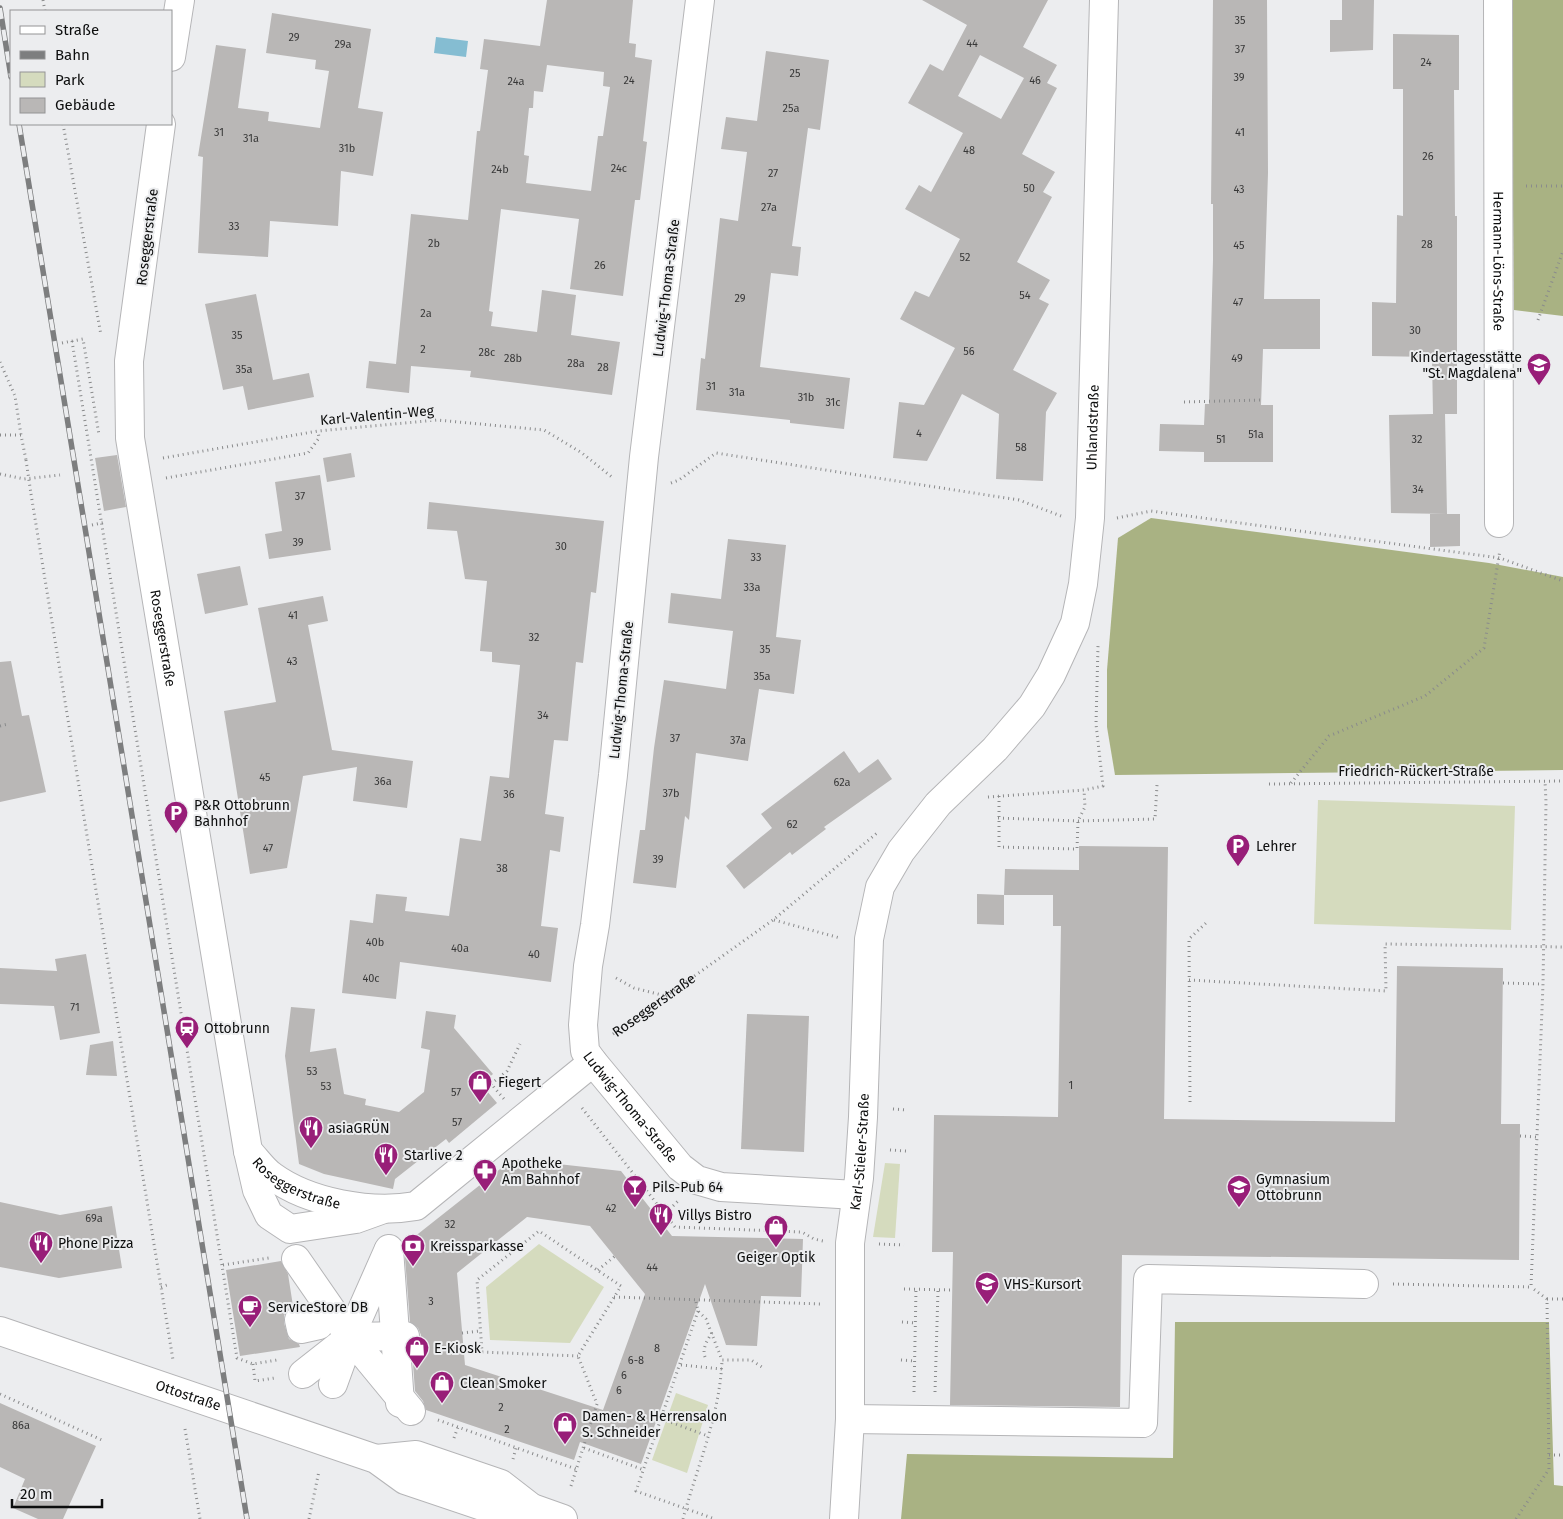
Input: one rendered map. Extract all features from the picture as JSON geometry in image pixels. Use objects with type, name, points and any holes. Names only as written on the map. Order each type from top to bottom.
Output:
[{"type":"street","points":[[172,51],[180,0]]},
{"type":"street","name":"Ludwig-Thoma-Straße","points":[[700,0],[642,483],[613,775],[588,966],[583,1025],[586,1050],[593,1062],[680,1167],[698,1180],[721,1187],[856,1195]]},
{"type":"street","name":"Uhlandstraße","points":[[938,804],[995,749],[1032,706],[1051,675],[1075,623],[1083,584],[1090,518],[1104,0]]},
{"type":"street","name":"Hermann-Löns-Straße","points":[[1498,0],[1500,186],[1499,523]]},
{"type":"street","name":"Roseggerstraße","points":[[161,125],[130,361],[130,438],[248,1151],[257,1190],[269,1215],[290,1229],[356,1219],[381,1210],[416,1206],[593,1062]]},
{"type":"street","name":"Karl-Stieler-Straße","points":[[844,1519],[850,1419],[850,1243],[863,1117],[869,938],[880,887],[901,851],[938,804]]},
{"type":"street","name":"Roseggerstraße","points":[[248,1151],[270,1175],[292,1189],[321,1199],[381,1210]]},
{"type":"street","points":[[302,1374],[330,1343],[389,1249],[401,1336],[393,1398]]},
{"type":"street","points":[[850,1419],[1143,1423],[1148,1279],[1364,1284]]},
{"type":"street","name":"Ottostraße","points":[[0,1331],[376,1459],[405,1480],[494,1510],[532,1508],[563,1519]]},
{"type":"street","points":[[330,1343],[401,1336]]},
{"type":"street","points":[[330,1343],[393,1398]]},
{"type":"path","points":[[63,125],[99,327]]},
{"type":"path","points":[[1500,186],[1563,186]]},
{"type":"path","points":[[1538,320],[1563,251]]},
{"type":"path","points":[[62,343],[74,341],[237,1358],[252,1364],[255,1380]]},
{"type":"path","points":[[0,362],[15,396],[173,1361]]},
{"type":"path","points":[[1184,402],[1260,400]]},
{"type":"path","name":"Karl-Valentin-Weg","points":[[160,459],[318,432],[437,420],[544,430],[582,453],[616,480],[642,483]]},
{"type":"path","points":[[138,483],[308,453],[319,438],[318,432]]},
{"type":"path","points":[[0,435],[21,435]]},
{"type":"path","points":[[0,474],[24,479],[60,475]]},
{"type":"path","points":[[92,525],[104,523]]},
{"type":"path","points":[[1291,783],[1329,736],[1425,696],[1484,648],[1500,558],[1563,581]]},
{"type":"path","points":[[938,804],[999,796],[1084,790],[1103,786],[1096,724],[1098,638]]},
{"type":"path","points":[[0,726],[8,724]]},
{"type":"path","points":[[1531,1287],[1543,984],[1545,781]]},
{"type":"path","name":"Friedrich-Rückert-Straße","points":[[1268,784],[1563,781]]},
{"type":"path","points":[[998,818],[1078,821],[1155,819],[1157,785]]},
{"type":"path","points":[[999,796],[999,846],[1077,849],[1078,821],[1085,807],[1084,790]]},
{"type":"path","name":"Roseggerstraße","points":[[593,1062],[610,1036],[773,920],[883,828]]},
{"type":"path","points":[[773,920],[846,938]]},
{"type":"path","points":[[1190,1102],[1189,939],[1206,923]]},
{"type":"path","points":[[1189,980],[1386,991],[1385,944],[1563,947]]},
{"type":"path","points":[[588,966],[634,988],[666,996]]},
{"type":"path","points":[[1503,983],[1543,984]]},
{"type":"path","points":[[491,1084],[506,1071],[520,1044]]},
{"type":"path","points":[[888,1109],[907,1110]]},
{"type":"path","points":[[1520,1136],[1537,1137]]},
{"type":"path","points":[[887,1150],[906,1151]]},
{"type":"path","points":[[539,1231],[621,1286],[578,1356],[482,1352],[477,1280],[539,1231]]},
{"type":"path","points":[[598,1270],[615,1256]]},
{"type":"path","points":[[223,1265],[265,1258]]},
{"type":"path","points":[[1364,1284],[1531,1287],[1547,1299],[1563,1300]]},
{"type":"path","points":[[161,1287],[167,1285]]},
{"type":"path","points":[[904,1289],[952,1290]]},
{"type":"path","points":[[914,1393],[916,1289]]},
{"type":"path","points":[[935,1394],[938,1290]]},
{"type":"path","points":[[614,1297],[696,1302],[815,1304]]},
{"type":"path","points":[[1516,1519],[1549,1468],[1547,1299]]},
{"type":"path","points":[[696,1302],[698,1311],[681,1365],[636,1491],[715,1519]]},
{"type":"path","points":[[683,1519],[708,1436],[722,1369],[722,1360],[712,1332],[706,1319],[698,1311]]},
{"type":"path","points":[[902,1322],[916,1323]]},
{"type":"path","points":[[462,1333],[480,1331]]},
{"type":"path","points":[[705,1357],[706,1341],[712,1332]]},
{"type":"path","points":[[571,1486],[598,1404],[578,1356]]},
{"type":"path","points":[[722,1360],[751,1360],[762,1367]]},
{"type":"path","points":[[901,1360],[915,1361]]},
{"type":"path","points":[[681,1365],[722,1369]]},
{"type":"path","points":[[0,1394],[104,1441]]},
{"type":"path","points":[[393,1398],[576,1469]]},
{"type":"path","points":[[662,1419],[708,1436]]},
{"type":"path","points":[[185,1429],[197,1490],[200,1519]]},
{"type":"path","points":[[309,1519],[324,1442]]},
{"type":"path","points":[[584,1448],[644,1470]]},
{"type":"path","points":[[1549,1455],[1563,1455]]},
{"type":"green space","points":[[1511,0],[1563,0],[1563,316],[1514,310]]},
{"type":"green space","points":[[1151,518],[1489,563],[1563,577],[1563,770],[1115,775],[1107,727],[1107,670],[1118,538]]},
{"type":"green space","points":[[1318,800],[1515,806],[1511,930],[1314,924]]},
{"type":"green space","points":[[885,1163],[900,1164],[895,1238],[873,1237]]},
{"type":"green space","points":[[539,1244],[604,1287],[570,1343],[490,1340],[486,1287]]},
{"type":"green space","points":[[1175,1322],[1549,1322],[1554,1485],[1563,1486],[1563,1519],[901,1519],[907,1454],[1173,1458]]},
{"type":"green space","points":[[676,1393],[708,1405],[687,1473],[652,1460]]},
{"type":"water","points":[[436,37],[468,41],[466,57],[434,53]]},
{"type":"building","points":[[547,0],[633,0],[629,43],[636,44],[635,57],[652,60],[643,141],[647,142],[640,200],[635,200],[623,296],[570,289],[579,219],[501,209],[489,311],[493,312],[491,326],[537,332],[542,290],[576,295],[571,335],[620,342],[612,395],[470,377],[471,371],[411,366],[409,393],[366,388],[369,361],[396,364],[411,214],[468,220],[477,131],[480,131],[488,70],[480,69],[484,39],[540,46]],"holes":[[[547,65],[604,72],[603,86],[610,87],[603,136],[598,136],[591,191],[526,183],[529,156],[524,155],[529,108],[533,108],[534,91],[543,92]]]},
{"type":"building","points":[[922,0],[1048,0],[1023,47],[1057,65],[1047,83],[1057,88],[1022,154],[1055,172],[1043,192],[1052,197],[1017,262],[1050,280],[1039,299],[1049,304],[1013,370],[1057,393],[1046,412],[1043,481],[996,479],[999,414],[962,394],[927,461],[893,458],[899,402],[924,405],[955,348],[900,319],[915,291],[929,297],[960,239],[905,209],[919,185],[931,192],[963,133],[908,103],[930,64],[943,71],[967,25]],"holes":[[[980,55],[1024,78],[1001,119],[958,96]]]},
{"type":"building","points":[[1213,0],[1267,0],[1268,173],[1264,299],[1320,299],[1320,349],[1263,349],[1261,405],[1273,405],[1273,462],[1204,462],[1204,452],[1159,451],[1160,424],[1204,425],[1205,404],[1209,404],[1213,260],[1213,204],[1211,204]]},
{"type":"building","points":[[1342,0],[1374,0],[1373,50],[1330,52],[1330,20],[1342,20]]},
{"type":"building","points":[[272,13],[371,29],[358,108],[383,112],[373,176],[341,171],[338,226],[270,221],[268,257],[198,253],[203,157],[198,156],[216,45],[246,49],[238,108],[269,112],[268,121],[320,128],[329,71],[315,69],[316,60],[266,53]]},
{"type":"building","points":[[1393,34],[1459,35],[1459,90],[1454,90],[1455,216],[1457,216],[1457,414],[1445,414],[1447,514],[1391,513],[1389,415],[1433,414],[1432,357],[1372,356],[1372,302],[1396,303],[1397,215],[1403,216],[1403,89],[1393,89]]},
{"type":"building","points":[[766,51],[829,60],[820,130],[808,128],[792,246],[801,247],[798,276],[771,273],[760,367],[850,378],[844,429],[790,423],[790,420],[696,410],[701,358],[705,359],[720,218],[738,221],[747,152],[721,149],[726,117],[757,121]]},
{"type":"building","points":[[256,294],[273,380],[309,373],[314,397],[248,410],[243,386],[223,390],[205,304]]},
{"type":"building","points":[[351,453],[355,477],[327,482],[323,458]]},
{"type":"building","points":[[117,455],[126,507],[104,511],[95,458]]},
{"type":"building","points":[[320,475],[331,550],[269,559],[265,534],[282,531],[275,482]]},
{"type":"building","points":[[429,502],[604,521],[596,593],[591,592],[583,663],[576,662],[568,741],[554,740],[545,814],[564,817],[560,852],[550,850],[541,926],[558,928],[551,982],[400,962],[396,999],[342,993],[350,920],[373,923],[376,894],[407,897],[405,911],[449,916],[460,838],[481,841],[490,776],[509,778],[520,665],[492,662],[492,652],[480,651],[487,581],[465,579],[457,531],[427,529]]},
{"type":"building","points":[[1430,514],[1460,514],[1460,546],[1430,547]]},
{"type":"building","points":[[728,539],[786,545],[776,637],[801,640],[794,694],[759,689],[748,761],[696,753],[689,820],[685,816],[676,888],[633,883],[640,830],[645,830],[664,680],[726,689],[733,631],[668,623],[671,593],[721,599]]},
{"type":"building","points":[[240,566],[248,605],[205,614],[197,574]]},
{"type":"building","points":[[323,596],[328,621],[308,625],[332,750],[413,761],[407,808],[353,801],[357,767],[303,776],[287,868],[250,874],[224,711],[276,702],[258,608]]},
{"type":"building","points":[[11,661],[22,716],[29,715],[46,792],[0,802],[0,662]]},
{"type":"building","points":[[844,751],[859,773],[878,759],[892,779],[824,827],[826,829],[792,855],[790,852],[744,889],[726,866],[772,828],[761,814]]},
{"type":"building","points":[[1079,846],[1168,847],[1164,1119],[1395,1122],[1397,966],[1503,968],[1501,1124],[1520,1124],[1519,1260],[1122,1255],[1120,1407],[950,1405],[953,1252],[932,1252],[934,1115],[1058,1117],[1061,926],[1053,926],[1053,895],[1004,895],[1005,869],[1079,870]]},
{"type":"building","points":[[977,894],[1004,895],[1004,925],[977,924]]},
{"type":"building","points":[[86,954],[100,1033],[60,1040],[54,1006],[0,1004],[0,968],[57,971],[55,959]]},
{"type":"building","points":[[291,1007],[315,1009],[310,1052],[336,1048],[344,1094],[366,1099],[365,1105],[399,1112],[424,1092],[430,1050],[421,1048],[426,1011],[456,1015],[454,1028],[493,1074],[481,1084],[497,1103],[449,1143],[446,1139],[395,1179],[393,1189],[324,1174],[299,1164],[285,1056]]},
{"type":"building","points":[[747,1014],[809,1016],[804,1152],[741,1149]]},
{"type":"building","points":[[113,1041],[117,1076],[86,1075],[90,1045]]},
{"type":"building","points":[[513,1159],[621,1171],[672,1236],[803,1239],[801,1297],[761,1296],[757,1346],[726,1345],[705,1284],[641,1464],[580,1442],[574,1460],[426,1410],[423,1401],[415,1391],[412,1350],[418,1344],[421,1335],[418,1328],[410,1322],[404,1245]],"holes":[[[527,1217],[590,1226],[645,1294],[603,1410],[465,1365],[457,1273]]]},
{"type":"building","points":[[0,1202],[60,1215],[112,1206],[122,1268],[59,1278],[0,1267]]},
{"type":"building","points":[[281,1261],[288,1274],[293,1306],[284,1315],[284,1323],[289,1339],[299,1344],[300,1347],[240,1356],[226,1270]]},
{"type":"building","points":[[0,1403],[96,1446],[63,1519],[38,1519],[13,1508],[25,1479],[0,1467]]},
{"type":"railway","points":[[0,8],[10,71]]},
{"type":"railway","points":[[19,125],[247,1519]]},
{"type":"place","name":"Kindertagesstätte \"St. Magdalena\"","points":[[1539,386]]},
{"type":"place","name":"P&R Ottobrunn Bahnhof","points":[[176,834]]},
{"type":"place","name":"Lehrer","points":[[1238,867]]},
{"type":"place","name":"Ottobrunn","points":[[187,1049]]},
{"type":"place","name":"Fiegert","points":[[480,1103]]},
{"type":"place","name":"asiaGRÜN","points":[[311,1149]]},
{"type":"place","name":"Starlive 2","points":[[386,1176]]},
{"type":"place","name":"Apotheke Am Bahnhof","points":[[485,1192]]},
{"type":"place","name":"Pils-Pub 64","points":[[635,1208]]},
{"type":"place","name":"Gymnasium Ottobrunn","points":[[1239,1208]]},
{"type":"place","name":"Villys Bistro","points":[[661,1236]]},
{"type":"place","name":"Geiger Optik","points":[[776,1248]]},
{"type":"place","name":"Phone Pizza","points":[[41,1264]]},
{"type":"place","name":"Kreissparkasse","points":[[413,1267]]},
{"type":"place","name":"VHS-Kursort","points":[[987,1305]]},
{"type":"place","name":"ServiceStore DB","points":[[250,1328]]},
{"type":"place","name":"E-Kiosk","points":[[417,1369]]},
{"type":"place","name":"Clean Smoker","points":[[442,1404]]},
{"type":"place","name":"Damen- & Herrensalon S. Schneider","points":[[565,1445]]}]
